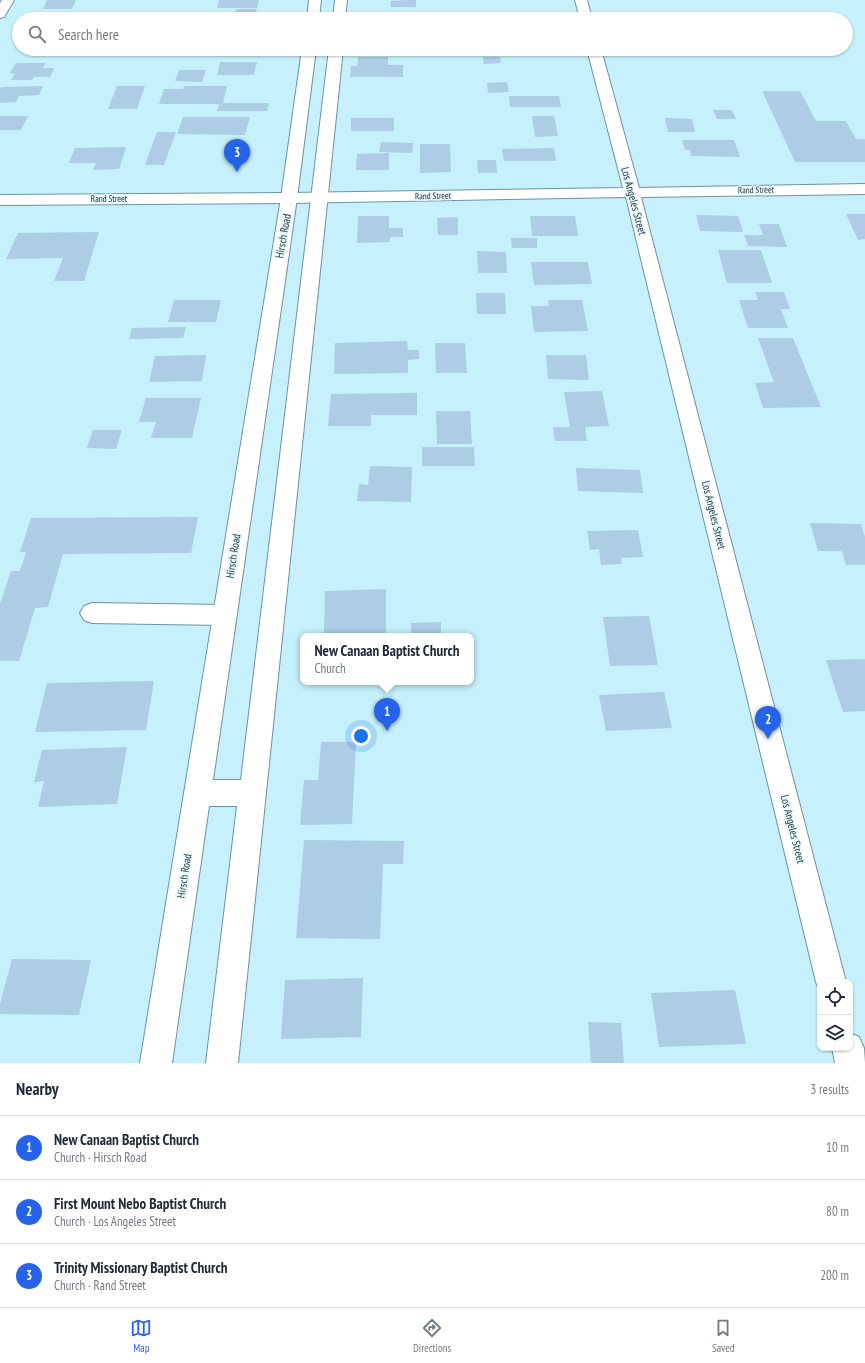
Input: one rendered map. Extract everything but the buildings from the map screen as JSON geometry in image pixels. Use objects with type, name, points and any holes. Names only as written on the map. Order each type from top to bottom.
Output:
[{"type":"main road","points":[[0,14],[8,0]]},
{"type":"main road","points":[[314,12],[315,0]]},
{"type":"main road","points":[[340,12],[341,0]]},
{"type":"main road","points":[[581,0],[584,12]]},
{"type":"main road","name":"Hirsch Road","points":[[156,1063],[289,198],[308,56]]},
{"type":"main road","points":[[222,1063],[335,56]]},
{"type":"main road","name":"Los Angeles Street","points":[[596,56],[647,248],[830,979]]},
{"type":"main road","name":"Rand Street","points":[[0,200],[320,198],[865,189]]},
{"type":"main road","points":[[92,613],[224,615]]},
{"type":"main road","points":[[197,793],[252,793]]},
{"type":"main road","points":[[849,1051],[851,1063]]},
{"type":"place","name":"Trinity Missionary Baptist Church","points":[[237,172]]},
{"type":"place","name":"New Canaan Baptist Church","points":[[387,731]]},
{"type":"place","name":"First Mount Nebo Baptist Church","points":[[768,739]]}]
